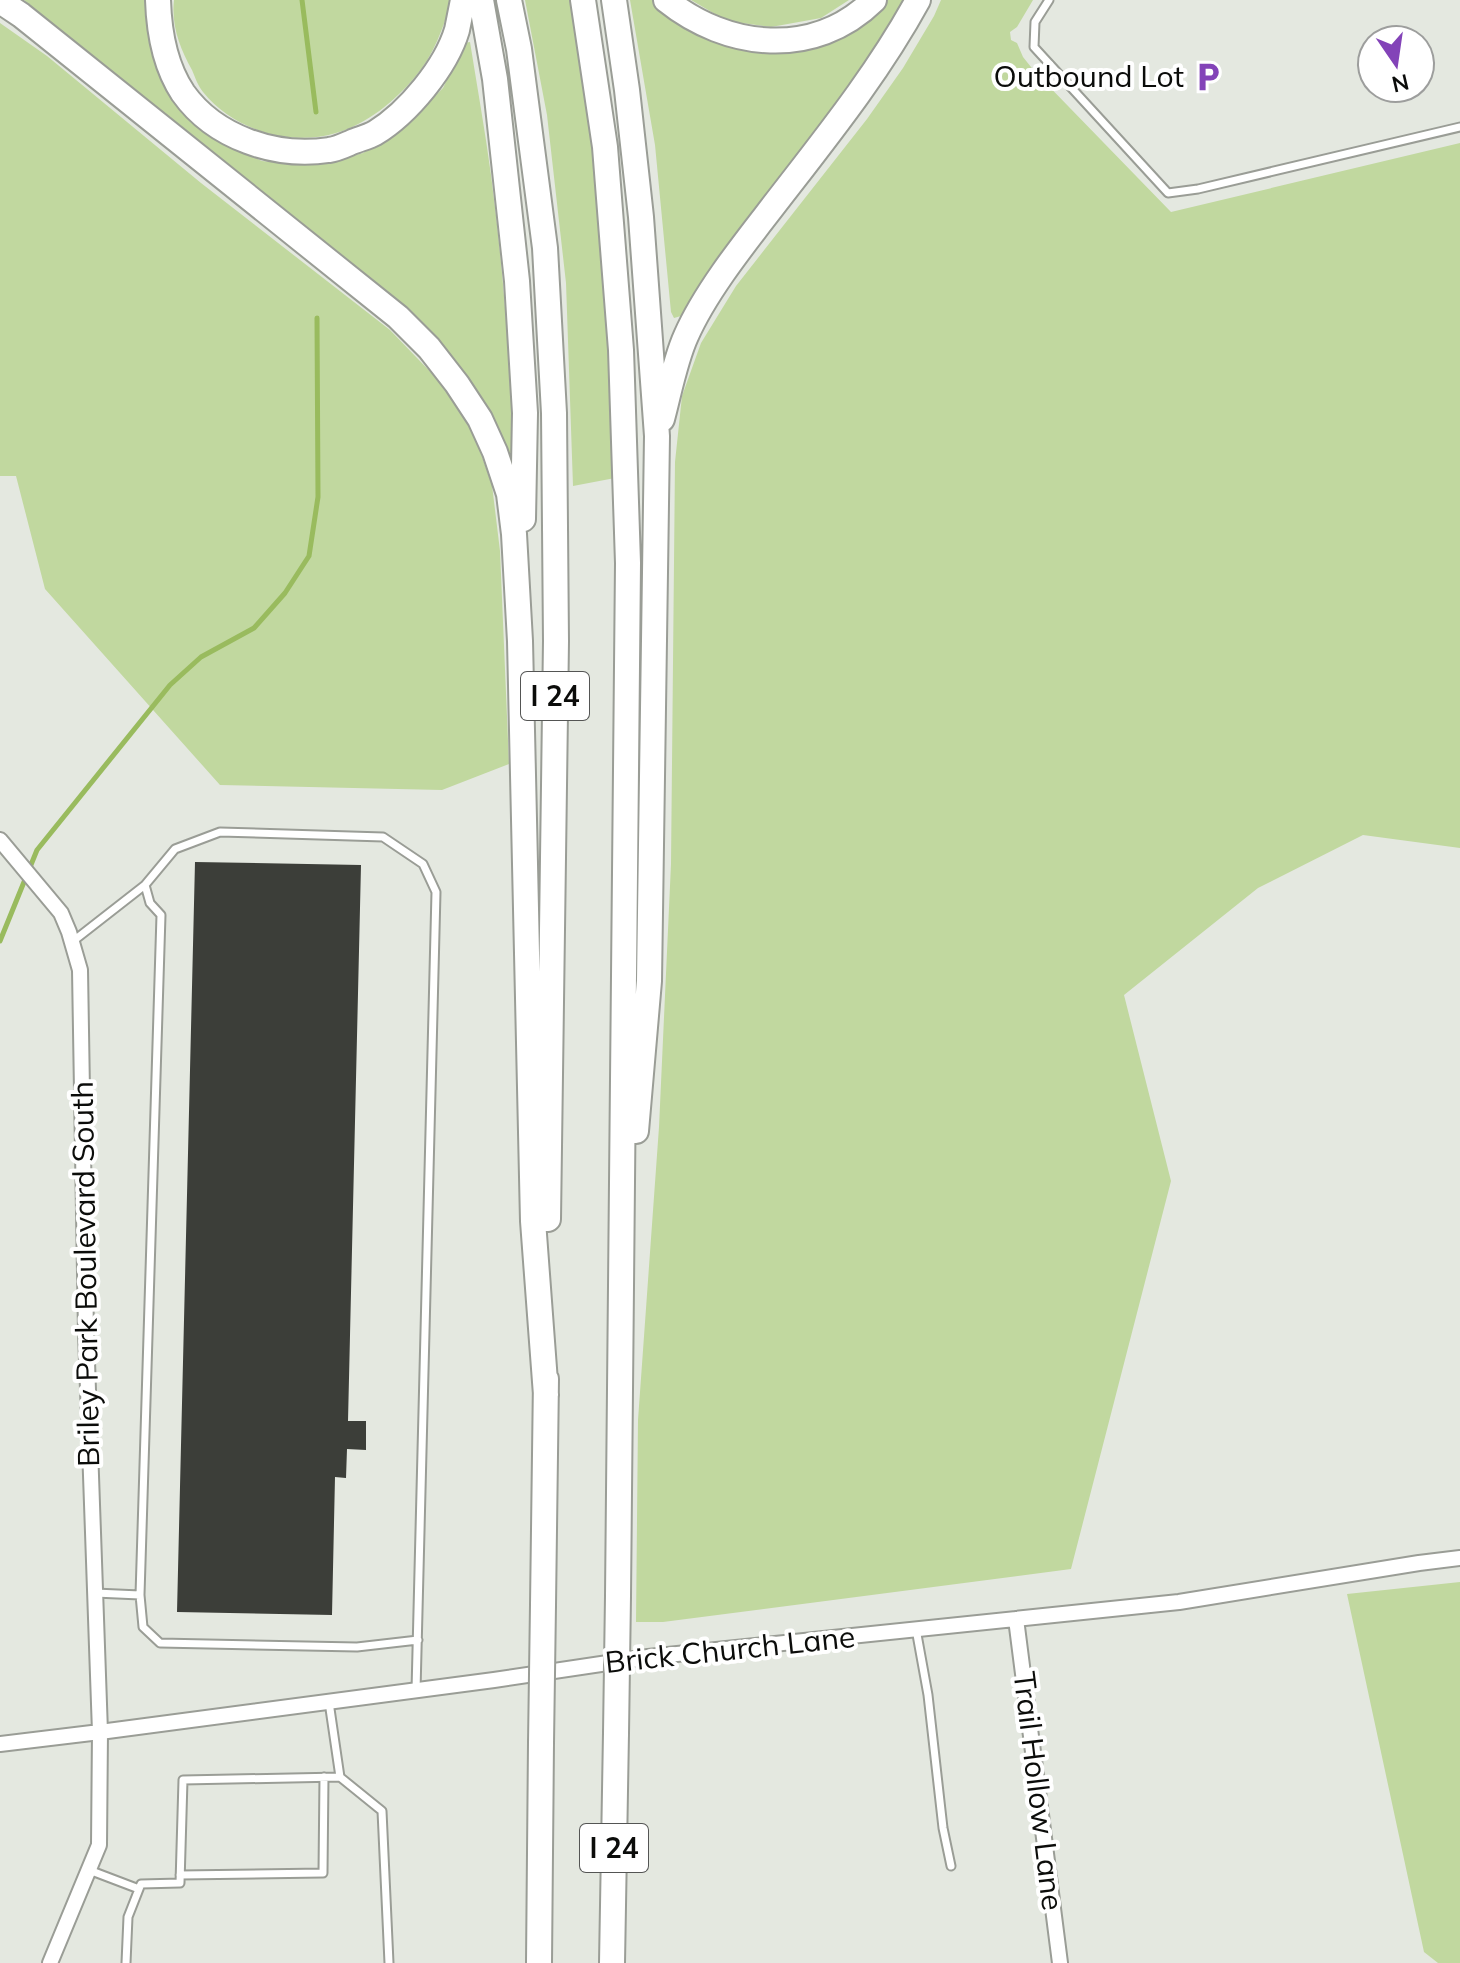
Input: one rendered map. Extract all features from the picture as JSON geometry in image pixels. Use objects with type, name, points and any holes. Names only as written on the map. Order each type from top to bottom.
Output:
[{"type":"highway","points":[[158,0],[159,29],[169,66],[184,94],[210,121],[240,139],[288,152],[331,150],[373,134],[410,106],[435,73],[456,33],[463,0]]},
{"type":"highway","points":[[481,0],[495,79],[517,281],[525,413],[520,641]]},
{"type":"highway","name":"I 24","points":[[509,0],[519,49],[545,248],[554,413],[556,641],[539,1963]]},
{"type":"highway","name":"I 24","points":[[583,0],[605,147],[621,350],[628,563],[612,1963]]},
{"type":"highway","points":[[614,0],[641,217],[657,436],[649,981],[620,1325]]},
{"type":"highway","points":[[666,0],[684,14],[729,34],[755,40],[783,41],[810,37],[842,24],[874,0]]},
{"type":"highway","points":[[657,436],[685,337],[707,297],[872,75],[918,0]]},
{"type":"highway","points":[[0,1],[398,317],[429,348],[457,384],[480,419],[495,452],[509,494],[520,641],[533,1221],[546,1395]]},
{"type":"street","name":"Briley Park Boulevard South","points":[[0,840],[61,913],[80,970],[86,1333],[100,1732],[99,1845],[50,1963]]},
{"type":"street","name":"Brick Church Lane","points":[[0,1744],[416,1691],[648,1657],[1179,1602],[1460,1558]]},
{"type":"street","name":"Trail Hollow Lane","points":[[1016,1619],[1060,1963]]},
{"type":"lane","points":[[1049,0],[1035,22],[1034,47],[1168,193],[1198,189],[1460,127]]},
{"type":"lane","points":[[72,942],[145,885],[175,849],[220,832],[383,837],[423,864],[436,892],[416,1691]]},
{"type":"lane","points":[[145,885],[150,903],[161,915],[140,1595],[143,1627],[160,1643],[357,1647],[418,1640]]},
{"type":"lane","points":[[95,1593],[140,1595]]},
{"type":"lane","points":[[916,1629],[951,1866]]},
{"type":"lane","points":[[329,1702],[340,1777]]},
{"type":"lane","points":[[180,1875],[323,1873],[324,1777]]},
{"type":"lane","points":[[126,1963],[128,1917],[141,1884],[180,1883],[183,1780],[340,1777],[382,1811],[389,1963]]},
{"type":"lane","points":[[89,1870],[139,1889]]},
{"type":"green space","points":[[24,0],[148,0],[162,79],[182,111],[223,144],[262,161],[300,165],[329,162],[363,153],[398,132],[443,88],[464,43],[470,42],[500,249],[514,472],[473,390]]},
{"type":"green space","points":[[174,0],[452,0],[428,60],[399,94],[380,111],[347,129],[318,137],[300,138],[264,132],[246,125],[230,116],[203,92],[177,36]]},
{"type":"green space","points":[[525,0],[570,0],[592,147],[608,310],[615,478],[573,486],[566,283],[547,115]]},
{"type":"green space","points":[[630,0],[652,0],[667,15],[724,43],[871,15],[886,0],[907,0],[876,51],[681,316],[674,318],[655,145]]},
{"type":"green space","points":[[691,0],[849,0],[821,18],[771,27],[727,21]]},
{"type":"green space","points":[[941,0],[1033,0],[1017,27],[1010,32],[1011,40],[1017,43],[1035,72],[1171,212],[1460,143],[1460,848],[1363,835],[1258,888],[1124,995],[1171,1181],[1071,1569],[663,1622],[636,1622],[638,1420],[659,1127],[671,864],[675,462],[682,396],[701,343],[736,286],[867,119],[903,68]]},
{"type":"green space","points":[[0,23],[47,56],[201,183],[390,330],[445,387],[475,437],[492,485],[500,551],[509,764],[442,790],[220,785],[45,589],[16,476],[0,476]]},
{"type":"green space","points":[[1460,1582],[1460,1963],[1438,1963],[1424,1952],[1347,1594]]},
{"type":"building","points":[[195,862],[361,865],[348,1421],[366,1421],[366,1450],[347,1449],[346,1478],[335,1477],[332,1615],[177,1612]]},
{"type":"waterway","points":[[302,0],[316,112]]},
{"type":"waterway","points":[[0,941],[37,850],[170,685],[201,657],[254,628],[285,593],[309,556],[318,497],[317,318]]},
{"type":"place","name":"Outbound Lot","points":[[1208,77]]}]
